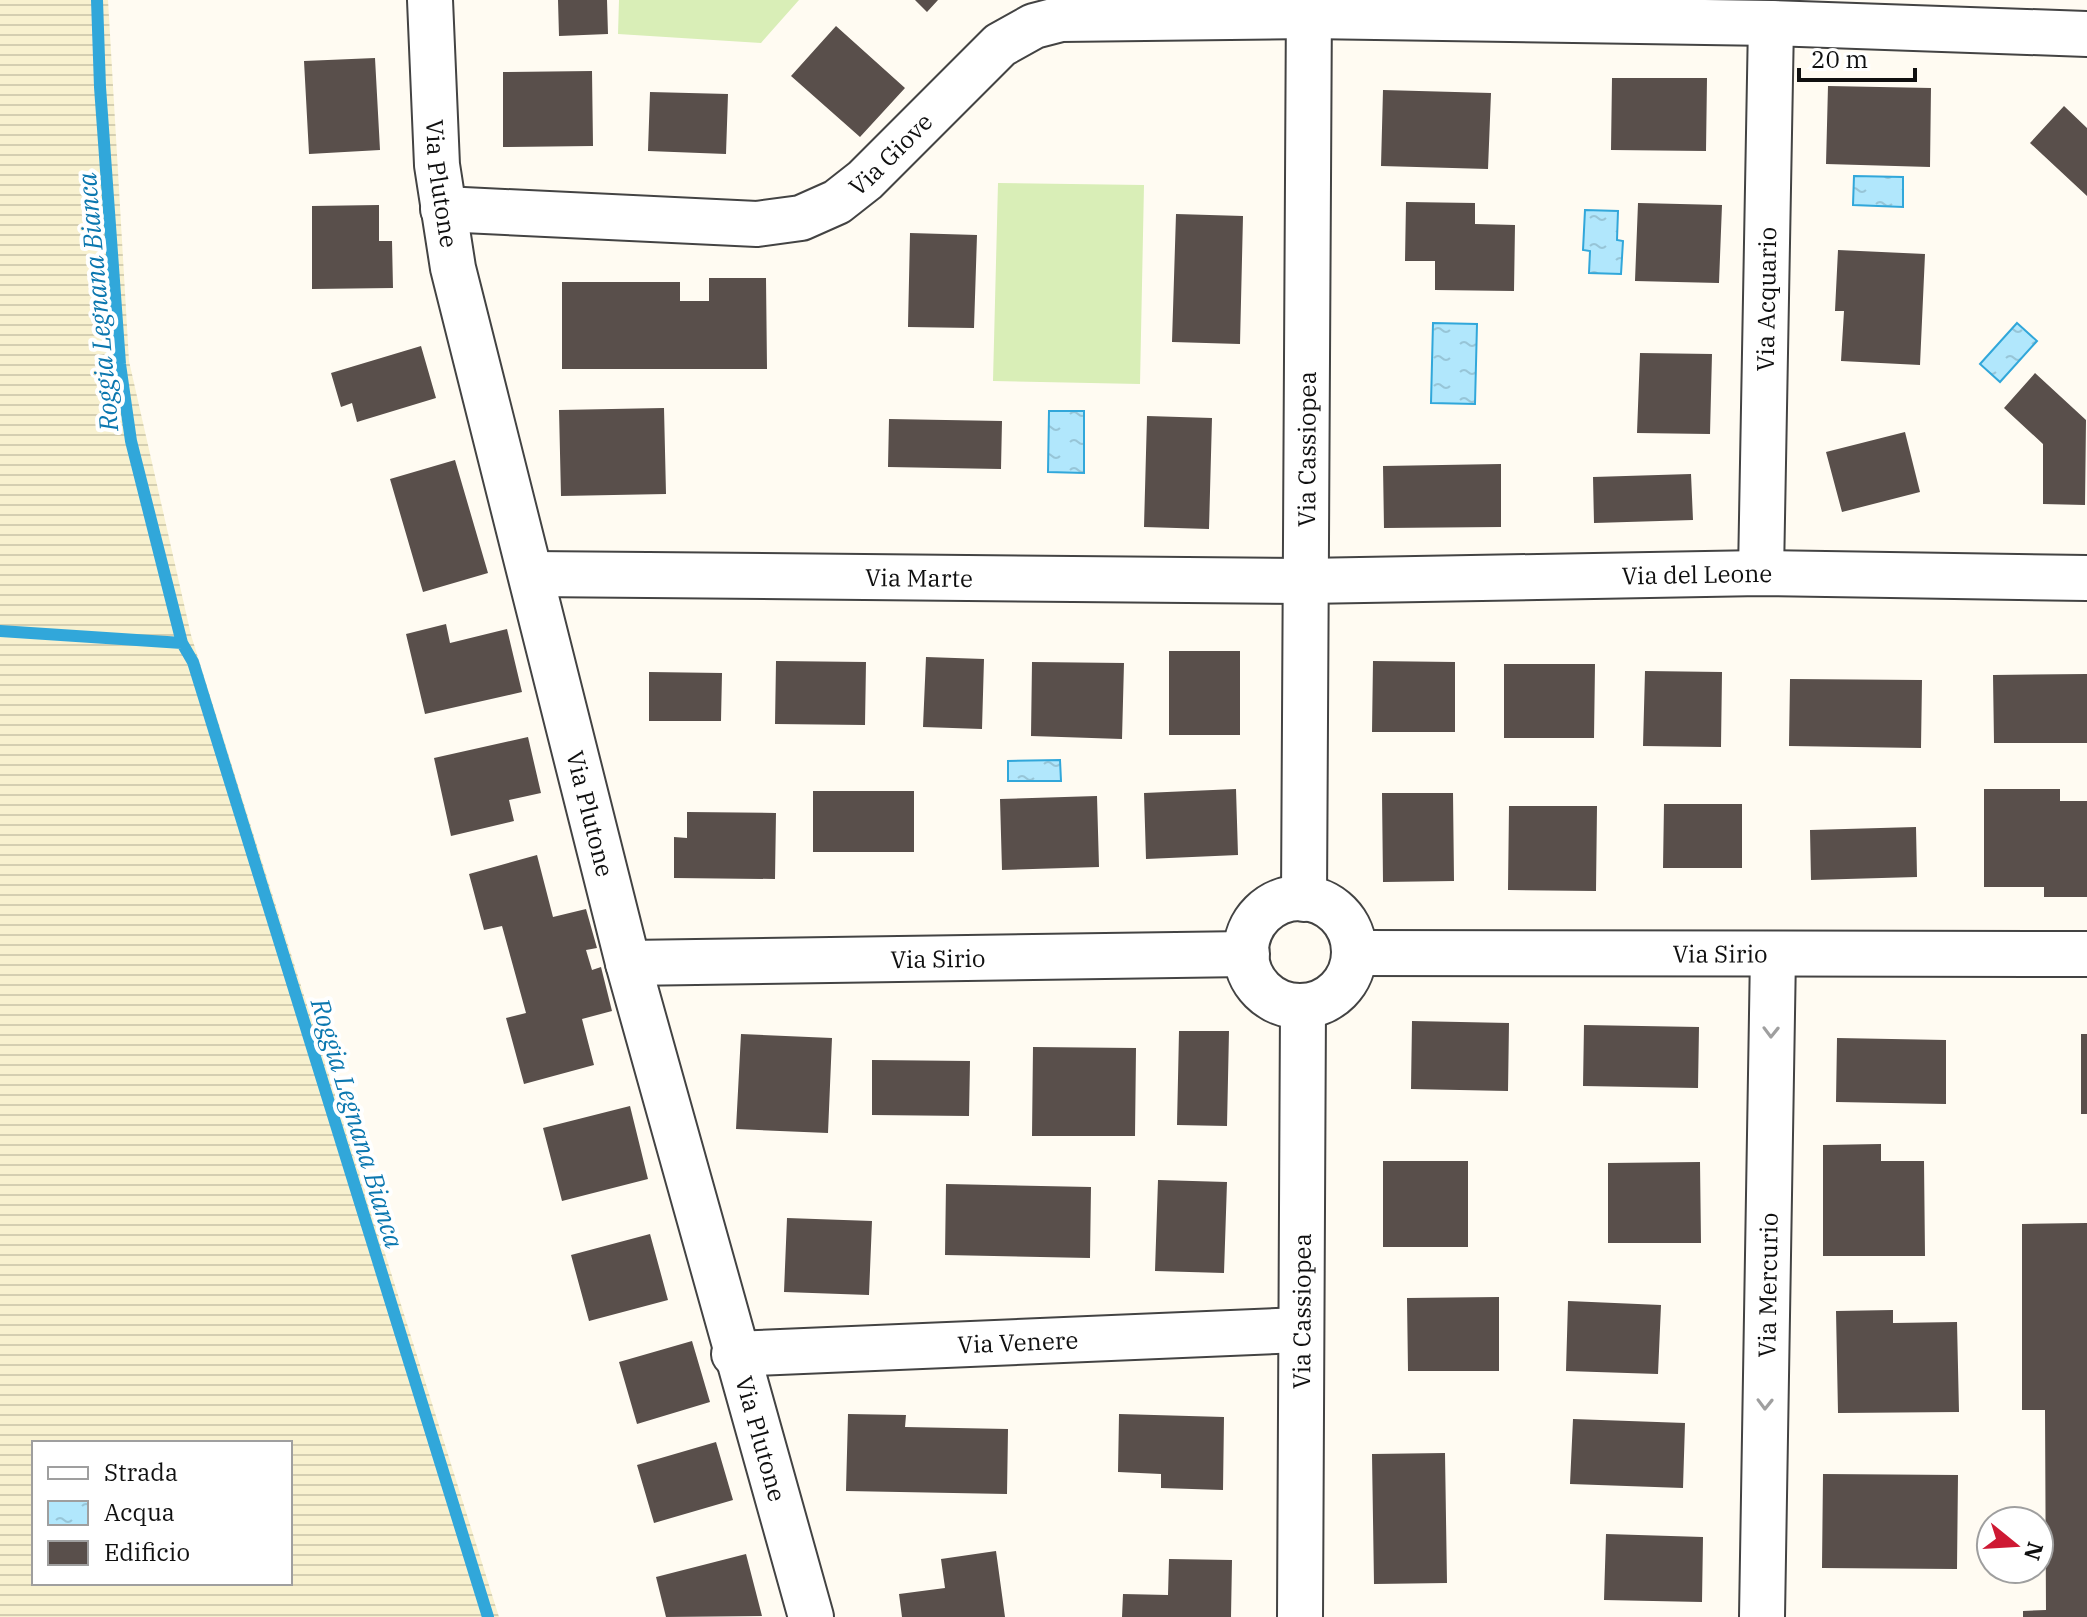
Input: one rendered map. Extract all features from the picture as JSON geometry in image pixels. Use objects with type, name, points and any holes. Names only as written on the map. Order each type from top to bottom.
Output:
[{"type":"street","name":"Via Plutone","points":[[430,0],[436,145],[453,268],[628,963],[734,1354],[811,1617]]},
{"type":"street","name":"Via Giove","points":[[443,209],[757,224],[790,221],[824,208],[857,188],[986,57],[1034,26],[1085,17],[1309,8],[2087,34]]},
{"type":"street","name":"Via Cassiopea","points":[[1304,899],[1309,8]]},
{"type":"street","name":"Via Acquario","points":[[1761,573],[1771,23]]},
{"type":"street","name":"Via del Leone","points":[[1305,581],[1761,573],[2087,578]]},
{"type":"street","name":"Via Marte","points":[[531,574],[1305,581]]},
{"type":"street","points":[[1304,899],[1320,902],[1345,922],[1354,953],[1351,969],[1334,995],[1303,1006],[1270,998],[1249,971],[1247,954],[1249,936],[1263,914],[1286,900],[1304,899]]},
{"type":"street","name":"Via Sirio","points":[[1354,953],[2087,954]]},
{"type":"street","name":"Via Sirio","points":[[628,963],[1247,954]]},
{"type":"street","name":"Via Mercurio","points":[[1762,1617],[1773,954]]},
{"type":"street","name":"Via Cassiopea","points":[[1300,1617],[1303,1006]]},
{"type":"street","name":"Via Venere","points":[[734,1354],[1301,1330]]},
{"type":"shaded area","points":[[0,0],[108,0],[129,361],[191,635],[499,1617],[0,1617]]},
{"type":"green space","points":[[619,0],[799,0],[761,43],[618,34]]},
{"type":"green space","points":[[998,183],[1144,185],[1140,384],[993,381]]},
{"type":"water","points":[[1854,176],[1903,177],[1903,207],[1853,205]]},
{"type":"water","points":[[1585,210],[1618,211],[1617,240],[1623,241],[1621,274],[1589,273],[1590,251],[1583,250]]},
{"type":"water","points":[[1433,323],[1477,324],[1475,404],[1431,403]]},
{"type":"water","points":[[2017,323],[2037,341],[2000,382],[1980,364]]},
{"type":"water","points":[[1049,411],[1084,411],[1084,473],[1048,472]]},
{"type":"water","points":[[1060,760],[1061,781],[1008,781],[1008,761]]},
{"type":"building","points":[[558,0],[607,0],[608,34],[559,36]]},
{"type":"building","points":[[915,0],[938,0],[927,12]]},
{"type":"building","points":[[836,26],[905,88],[860,137],[791,76]]},
{"type":"building","points":[[375,58],[380,150],[309,154],[304,61]]},
{"type":"building","points":[[592,71],[593,146],[503,147],[503,72]]},
{"type":"building","points":[[1612,78],[1707,78],[1706,151],[1611,150]]},
{"type":"building","points":[[1828,86],[1931,88],[1930,167],[1826,164]]},
{"type":"building","points":[[1383,90],[1491,93],[1488,169],[1381,166]]},
{"type":"building","points":[[650,92],[728,94],[726,154],[648,151]]},
{"type":"building","points":[[2064,106],[2087,128],[2087,196],[2030,143]]},
{"type":"building","points":[[1406,202],[1475,203],[1475,224],[1515,225],[1514,291],[1435,290],[1435,261],[1405,261]]},
{"type":"building","points":[[1638,203],[1722,205],[1719,283],[1635,281]]},
{"type":"building","points":[[379,205],[379,241],[392,241],[393,288],[312,289],[312,206]]},
{"type":"building","points":[[1176,214],[1243,216],[1240,344],[1172,342]]},
{"type":"building","points":[[910,233],[977,235],[974,328],[908,327]]},
{"type":"building","points":[[1838,250],[1925,254],[1920,365],[1841,361],[1844,311],[1835,311]]},
{"type":"building","points":[[709,278],[766,278],[767,369],[562,369],[562,282],[680,282],[680,301],[709,301]]},
{"type":"building","points":[[421,346],[436,398],[357,422],[352,403],[341,407],[331,373]]},
{"type":"building","points":[[1640,353],[1712,354],[1710,434],[1637,433]]},
{"type":"building","points":[[2035,373],[2086,420],[2085,505],[2043,504],[2043,444],[2004,408]]},
{"type":"building","points":[[664,408],[666,494],[561,496],[559,410]]},
{"type":"building","points":[[1147,416],[1212,418],[1209,529],[1144,527]]},
{"type":"building","points":[[889,419],[1002,421],[1001,469],[888,467]]},
{"type":"building","points":[[1905,432],[1920,492],[1842,512],[1826,452]]},
{"type":"building","points":[[455,460],[488,573],[423,592],[390,479]]},
{"type":"building","points":[[1501,464],[1501,527],[1384,528],[1383,466]]},
{"type":"building","points":[[1691,474],[1693,520],[1594,523],[1593,477]]},
{"type":"building","points":[[446,624],[450,643],[507,629],[522,692],[425,714],[406,634]]},
{"type":"building","points":[[1169,651],[1240,651],[1240,735],[1169,735]]},
{"type":"building","points":[[926,657],[984,659],[982,729],[923,727]]},
{"type":"building","points":[[776,661],[866,662],[865,725],[775,724]]},
{"type":"building","points":[[1373,661],[1455,662],[1455,732],[1372,732]]},
{"type":"building","points":[[1032,662],[1124,663],[1122,739],[1031,736]]},
{"type":"building","points":[[1504,664],[1595,664],[1594,738],[1504,738]]},
{"type":"building","points":[[1645,671],[1722,672],[1721,747],[1643,746]]},
{"type":"building","points":[[649,672],[722,673],[721,721],[649,721]]},
{"type":"building","points":[[2087,674],[2087,743],[1994,743],[1993,675]]},
{"type":"building","points":[[1790,679],[1922,680],[1921,748],[1789,746]]},
{"type":"building","points":[[528,737],[541,793],[509,800],[514,821],[451,836],[434,758]]},
{"type":"building","points":[[1236,789],[1238,855],[1146,859],[1144,793]]},
{"type":"building","points":[[1984,789],[2060,789],[2060,801],[2087,801],[2087,897],[2044,897],[2044,887],[1984,887]]},
{"type":"building","points":[[813,791],[914,791],[914,852],[813,852]]},
{"type":"building","points":[[1382,793],[1453,793],[1454,881],[1383,882]]},
{"type":"building","points":[[1097,796],[1099,867],[1002,870],[1000,799]]},
{"type":"building","points":[[1664,804],[1742,804],[1742,868],[1663,868]]},
{"type":"building","points":[[1509,806],[1597,806],[1596,891],[1508,890]]},
{"type":"building","points":[[687,812],[776,813],[775,879],[674,878],[674,837],[687,838]]},
{"type":"building","points":[[1916,827],[1917,877],[1811,880],[1810,830]]},
{"type":"building","points":[[537,855],[553,917],[586,909],[597,948],[586,950],[592,970],[601,967],[612,1011],[582,1019],[594,1065],[524,1084],[506,1018],[526,1013],[502,926],[484,930],[469,874]]},
{"type":"building","points":[[1412,1021],[1509,1023],[1508,1091],[1411,1089]]},
{"type":"building","points":[[1584,1025],[1699,1027],[1698,1088],[1583,1086]]},
{"type":"building","points":[[1179,1031],[1229,1031],[1227,1126],[1177,1125]]},
{"type":"building","points":[[741,1034],[832,1038],[828,1133],[736,1129]]},
{"type":"building","points":[[2081,1034],[2087,1034],[2087,1114],[2081,1114]]},
{"type":"building","points":[[1837,1038],[1946,1040],[1946,1104],[1836,1102]]},
{"type":"building","points":[[1033,1047],[1136,1048],[1135,1136],[1032,1136]]},
{"type":"building","points":[[872,1060],[970,1061],[969,1116],[872,1115]]},
{"type":"building","points":[[630,1106],[648,1179],[562,1201],[543,1128]]},
{"type":"building","points":[[1881,1144],[1881,1161],[1924,1161],[1925,1256],[1823,1256],[1823,1145]]},
{"type":"building","points":[[1383,1161],[1468,1161],[1468,1247],[1383,1247]]},
{"type":"building","points":[[1700,1162],[1701,1243],[1608,1243],[1608,1163]]},
{"type":"building","points":[[1158,1180],[1227,1182],[1224,1273],[1155,1271]]},
{"type":"building","points":[[946,1184],[1091,1187],[1090,1258],[945,1255]]},
{"type":"building","points":[[787,1218],[872,1221],[869,1295],[784,1292]]},
{"type":"building","points":[[2087,1223],[2087,1617],[2023,1617],[2023,1611],[2046,1610],[2046,1585],[2055,1585],[2055,1505],[2045,1505],[2045,1410],[2022,1410],[2022,1224]]},
{"type":"building","points":[[650,1234],[668,1300],[589,1321],[571,1255]]},
{"type":"building","points":[[1499,1297],[1499,1371],[1408,1371],[1407,1298]]},
{"type":"building","points":[[1568,1301],[1661,1305],[1658,1374],[1566,1371]]},
{"type":"building","points":[[1893,1310],[1893,1323],[1957,1322],[1959,1412],[1838,1413],[1836,1311]]},
{"type":"building","points":[[692,1341],[710,1402],[637,1424],[619,1362]]},
{"type":"building","points":[[848,1414],[906,1415],[905,1427],[1008,1429],[1007,1494],[846,1491]]},
{"type":"building","points":[[1119,1414],[1224,1417],[1223,1490],[1161,1488],[1161,1474],[1118,1472]]},
{"type":"building","points":[[1573,1419],[1685,1423],[1683,1488],[1570,1484]]},
{"type":"building","points":[[716,1442],[733,1500],[654,1523],[637,1465]]},
{"type":"building","points":[[1445,1453],[1447,1583],[1374,1584],[1372,1454]]},
{"type":"building","points":[[1823,1474],[1958,1475],[1957,1569],[1822,1568]]},
{"type":"building","points":[[1606,1534],[1703,1537],[1702,1602],[1604,1600]]},
{"type":"building","points":[[996,1551],[1005,1617],[902,1617],[899,1594],[945,1588],[941,1559]]},
{"type":"building","points":[[746,1554],[762,1616],[666,1617],[656,1577]]},
{"type":"building","points":[[1169,1559],[1232,1560],[1231,1617],[1122,1617],[1123,1594],[1168,1595]]},
{"type":"waterway","name":"Roggia Legnana Bianca","points":[[97,0],[100,87],[120,364],[131,441],[182,643],[193,662],[488,1617]]},
{"type":"waterway","name":"Roggia Legnana Bianca","points":[[0,631],[182,643]]}]
